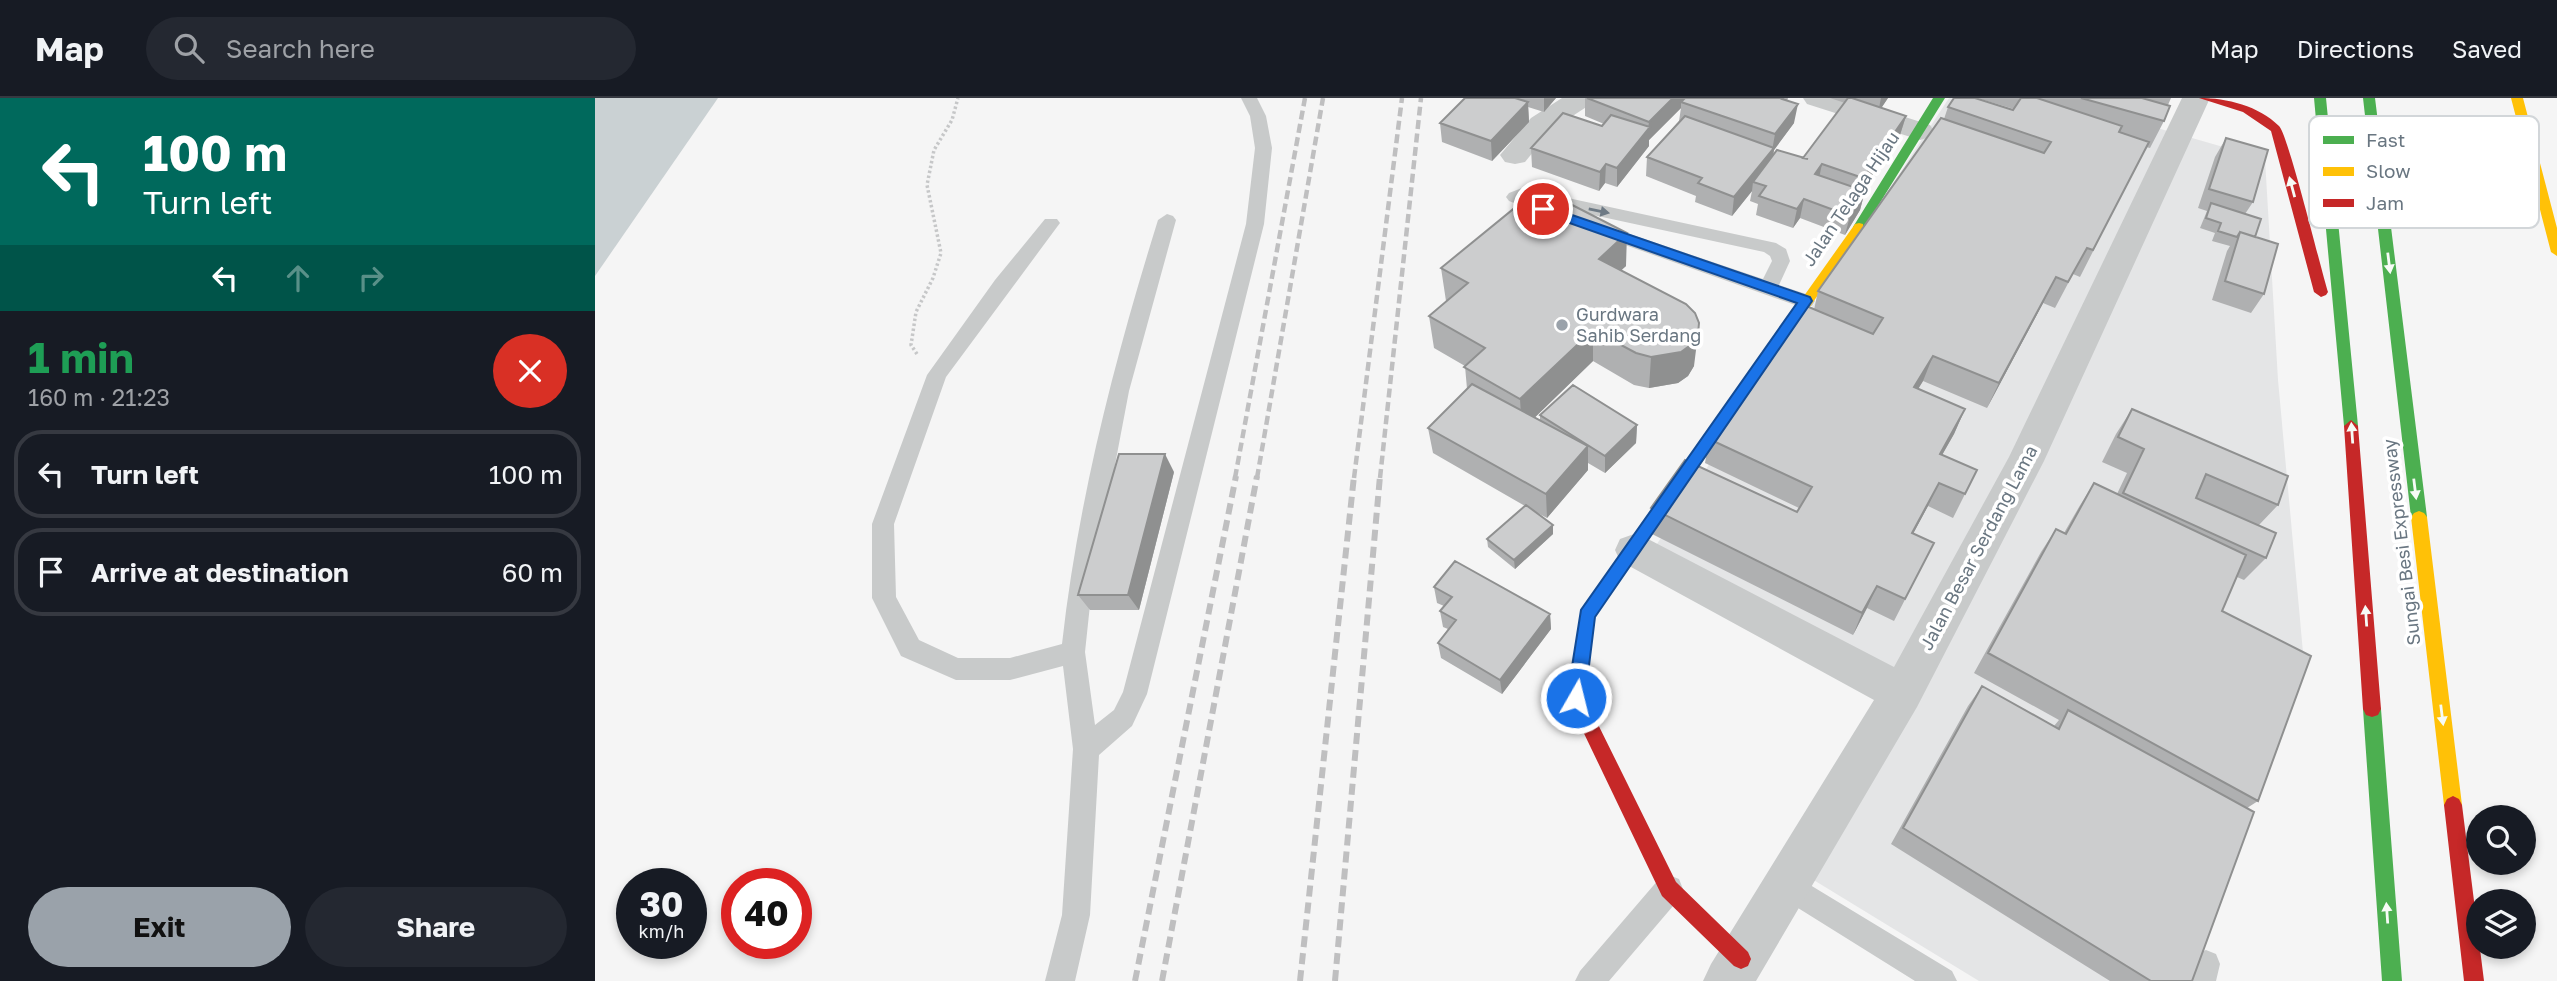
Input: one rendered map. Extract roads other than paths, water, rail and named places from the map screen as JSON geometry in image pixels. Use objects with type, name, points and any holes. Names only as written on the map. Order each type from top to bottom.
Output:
[{"type":"main road","name":"Jalan Telaga Hijau","points":[[1735,970],[1669,889],[1576,698],[1587,615],[1855,233],[1939,98]]},
{"type":"main road","points":[[2205,98],[2248,110],[2276,129],[2350,395]]},
{"type":"main road","name":"Sungai Besi Expressway","points":[[2320,98],[2322,116]]},
{"type":"main road","name":"Sungai Besi Expressway","points":[[2369,98],[2371,116]]},
{"type":"main road","points":[[2517,98],[2522,116]]},
{"type":"main road","points":[[2539,183],[2557,252]]},
{"type":"main road","name":"Sungai Besi Expressway","points":[[2333,228],[2350,395],[2392,981]]},
{"type":"main road","name":"Sungai Besi Expressway","points":[[2384,228],[2474,981]]},
{"type":"street","points":[[1515,155],[1541,124],[1581,98]]},
{"type":"street","points":[[1817,98],[1920,131]]},
{"type":"street","name":"Jalan Besar Serdang Lama","points":[[1735,970],[1902,693],[2026,461],[2177,116]]},
{"type":"street","points":[[1634,550],[1902,693]]},
{"type":"lane","points":[[1086,749],[1123,718],[1135,694],[1183,516],[1253,231],[1262,178],[1261,134],[1257,109],[1249,98]]},
{"type":"lane","points":[[1767,289],[1781,261],[1779,253],[1769,247],[1522,194],[1515,197],[1518,200],[1767,289],[1805,301]]},
{"type":"lane","points":[[1060,981],[1076,915],[1086,749],[1073,652],[1080,586],[1119,391],[1167,220]]},
{"type":"lane","points":[[1051,223],[937,375],[883,524],[884,597],[910,648],[956,669],[1010,669],[1073,652]]},
{"type":"lane","points":[[1787,885],[1942,981]]},
{"type":"lane","points":[[1590,981],[1669,889]]},
{"type":"railway","points":[[1235,478],[1305,98]]},
{"type":"railway","points":[[1257,478],[1323,98]]},
{"type":"railway","points":[[1354,478],[1402,98]]},
{"type":"railway","points":[[1380,478],[1421,98]]},
{"type":"railway","points":[[1135,981],[1236,476]]},
{"type":"railway","points":[[1162,981],[1257,476]]},
{"type":"railway","points":[[1300,981],[1354,476]]},
{"type":"railway","points":[[1335,981],[1380,476]]},
{"type":"place","name":"Gurdwara Sahib Serdang","points":[[1562,325]]}]
